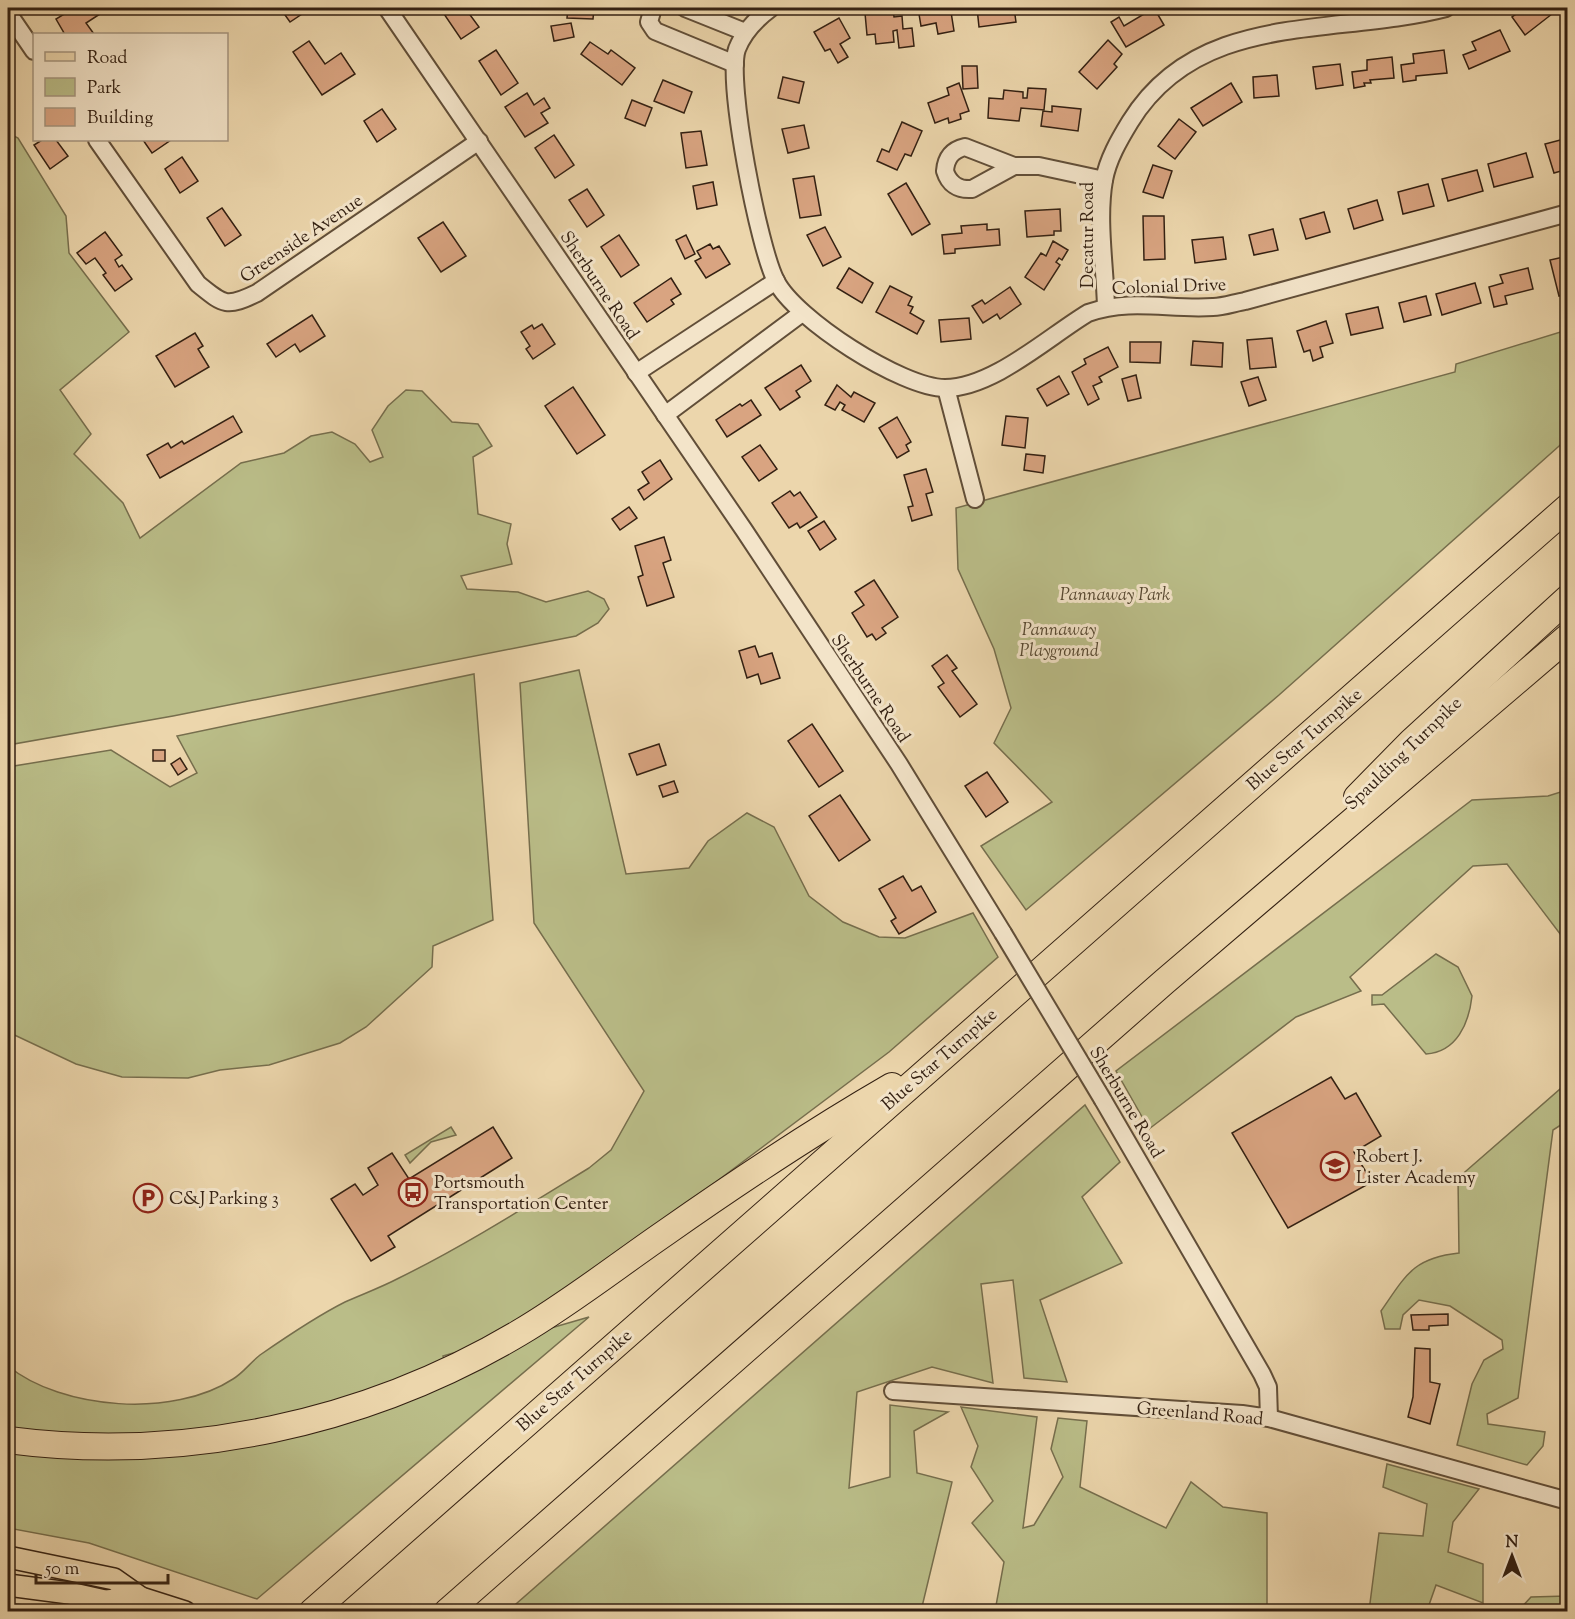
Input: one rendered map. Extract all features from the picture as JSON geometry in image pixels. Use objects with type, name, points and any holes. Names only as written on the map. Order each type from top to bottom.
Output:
[{"type":"highway","name":"Blue Star Turnpike","points":[[312,1611],[1568,507]]},
{"type":"highway","name":"Spaulding Turnpike","points":[[1244,913],[1411,741],[1568,598]]},
{"type":"highway","points":[[447,1611],[1244,913],[1568,637]]},
{"type":"highway","points":[[8,1440],[126,1446],[224,1438],[295,1425],[345,1411],[404,1389],[461,1363],[543,1318],[790,1146],[940,1059]]},
{"type":"main road","points":[[8,1557],[114,1579],[141,1598],[185,1611]]},
{"type":"main road","points":[[8,1585],[105,1600],[141,1598]]},
{"type":"street","points":[[12,8],[8,12],[33,50]]},
{"type":"street","name":"Sherburne Road","points":[[387,8],[665,415],[899,765],[1103,1100],[1262,1374],[1268,1387],[1269,1418]]},
{"type":"street","points":[[652,8],[649,17],[656,31],[735,64]]},
{"type":"street","points":[[685,8],[745,32]]},
{"type":"street","name":"Colonial Drive","points":[[771,8],[745,32],[737,51],[735,64],[741,133],[759,224],[776,281],[802,314],[849,346],[912,380],[946,388],[984,379],[1088,313],[1107,307],[1125,304],[1214,307],[1245,301],[1568,213]]},
{"type":"street","name":"Decatur Road","points":[[1107,307],[1104,180],[1121,137],[1145,97],[1168,75],[1193,59],[1222,45],[1256,36],[1394,18],[1446,8]]},
{"type":"street","name":"Greenside Avenue","points":[[97,141],[198,284],[217,301],[237,302],[257,293],[479,141]]},
{"type":"street","points":[[1014,166],[1039,166],[1104,180]]},
{"type":"street","points":[[636,373],[776,281]]},
{"type":"street","points":[[665,415],[802,314]]},
{"type":"street","points":[[946,388],[975,499]]},
{"type":"street","name":"Greenland Road","points":[[893,1391],[1232,1413],[1269,1418],[1568,1502]]},
{"type":"green space","points":[[8,133],[18,138],[66,216],[69,253],[129,332],[60,390],[91,434],[74,454],[123,503],[140,538],[241,463],[284,453],[311,436],[332,432],[355,444],[370,462],[383,457],[372,430],[388,406],[406,390],[422,391],[452,422],[478,424],[492,446],[473,457],[478,514],[511,524],[507,544],[512,564],[461,576],[467,589],[518,592],[546,602],[588,591],[604,599],[609,609],[598,623],[576,636],[173,716],[8,745]]},
{"type":"green space","name":"Pannaway Park","points":[[1567,330],[1567,439],[1279,695],[1026,910],[981,846],[1052,802],[994,743],[1011,708],[994,649],[958,569],[956,508],[1455,372],[1456,364]]},
{"type":"green space","points":[[579,670],[626,874],[689,868],[708,841],[747,813],[774,827],[809,896],[843,922],[879,937],[905,938],[973,913],[998,957],[889,1052],[600,1269],[474,1347],[443,1356],[445,1362],[408,1378],[330,1405],[289,1416],[207,1431],[126,1436],[8,1430],[8,1366],[31,1381],[58,1392],[87,1400],[119,1404],[150,1404],[181,1400],[209,1391],[237,1377],[260,1355],[313,1320],[345,1302],[423,1266],[471,1239],[589,1168],[611,1150],[644,1091],[534,923],[520,683]]},
{"type":"green space","points":[[474,674],[493,920],[433,946],[432,967],[366,1027],[340,1043],[269,1065],[220,1070],[188,1078],[122,1077],[76,1064],[8,1032],[8,767],[111,750],[170,787],[197,773],[177,736]]},
{"type":"green space","points":[[1567,790],[1567,943],[1507,864],[1473,866],[1350,977],[1361,991],[1296,1017],[1149,1129],[1116,1071],[1472,800],[1548,796]]},
{"type":"green space","points":[[1436,954],[1458,967],[1472,996],[1468,1016],[1460,1034],[1446,1048],[1426,1054],[1384,1004],[1372,1005],[1372,995],[1382,995]]},
{"type":"green space","points":[[1567,1083],[1567,1121],[1553,1130],[1518,1398],[1487,1414],[1488,1424],[1545,1432],[1543,1446],[1527,1465],[1457,1445],[1472,1384],[1484,1360],[1503,1349],[1502,1340],[1450,1306],[1419,1300],[1403,1315],[1400,1329],[1385,1329],[1381,1311],[1412,1270],[1431,1259],[1459,1253],[1458,1178]]},
{"type":"green space","points":[[1085,1105],[1120,1162],[1082,1197],[1122,1263],[1040,1300],[1067,1382],[1024,1378],[1013,1280],[981,1284],[993,1383],[932,1367],[857,1392],[849,1488],[890,1477],[890,1405],[948,1412],[914,1431],[917,1473],[952,1482],[921,1611],[508,1611]]},
{"type":"green space","points":[[451,1127],[456,1135],[431,1142],[410,1163],[405,1155]]},
{"type":"green space","points":[[589,1317],[257,1599],[89,1543],[8,1528],[8,1449],[218,1447],[551,1328]]},
{"type":"green space","points":[[961,1407],[1037,1417],[1023,1528],[1034,1525],[1063,1477],[1051,1449],[1058,1418],[1087,1421],[1080,1487],[1166,1528],[1191,1482],[1223,1507],[1267,1513],[1267,1611],[995,1611],[1004,1562],[972,1523],[993,1501],[971,1467],[978,1446]]},
{"type":"green space","points":[[1387,1464],[1479,1489],[1453,1522],[1448,1552],[1483,1564],[1483,1603],[1436,1585],[1429,1605],[1439,1611],[1369,1611],[1379,1533],[1423,1536],[1427,1504],[1383,1487]]},
{"type":"green space","points":[[1567,1596],[1567,1611],[1518,1611],[1531,1597]]},
{"type":"green space","points":[[8,1603],[72,1611],[8,1611]]},
{"type":"building","points":[[74,8],[80,10],[96,8],[100,14],[86,23],[93,33],[64,33],[56,19]]},
{"type":"building","points":[[280,8],[311,8],[290,22]]},
{"type":"building","points":[[453,8],[465,8],[479,27],[461,39],[444,14]]},
{"type":"building","points":[[568,8],[594,8],[593,19],[567,18]]},
{"type":"building","points":[[918,8],[942,8],[943,14],[951,12],[954,31],[938,34],[936,23],[921,26]]},
{"type":"building","points":[[977,8],[1014,8],[1016,22],[979,27]]},
{"type":"building","points":[[1154,8],[1164,25],[1126,47],[1111,22],[1119,17],[1124,26]]},
{"type":"building","points":[[1525,8],[1547,8],[1552,14],[1525,35],[1512,17]]},
{"type":"building","points":[[893,10],[894,17],[902,16],[903,29],[912,28],[914,46],[899,48],[897,30],[893,31],[894,42],[876,44],[875,34],[867,35],[865,13]]},
{"type":"building","points":[[839,18],[850,38],[840,44],[848,57],[838,63],[830,49],[825,51],[814,32]]},
{"type":"building","points":[[571,23],[574,37],[554,41],[551,26]]},
{"type":"building","points":[[1500,30],[1510,51],[1469,69],[1463,55],[1476,50],[1472,42]]},
{"type":"building","points":[[1108,40],[1122,54],[1114,64],[1117,67],[1097,89],[1079,72]]},
{"type":"building","points":[[309,41],[325,64],[341,53],[355,74],[322,95],[293,52]]},
{"type":"building","points":[[590,42],[608,54],[611,50],[635,68],[622,85],[581,54]]},
{"type":"building","points":[[496,50],[518,83],[501,95],[479,61]]},
{"type":"building","points":[[1444,50],[1447,73],[1416,76],[1416,80],[1403,82],[1401,65],[1414,63],[1413,54]]},
{"type":"building","points":[[1392,57],[1394,78],[1370,80],[1371,83],[1364,83],[1365,86],[1354,88],[1352,72],[1367,70],[1367,60]]},
{"type":"building","points":[[1340,64],[1343,85],[1316,89],[1313,67]]},
{"type":"building","points":[[962,66],[977,66],[978,88],[963,89]]},
{"type":"building","points":[[1277,75],[1279,96],[1254,98],[1253,77]]},
{"type":"building","points":[[783,77],[804,82],[799,103],[778,98]]},
{"type":"building","points":[[663,80],[692,92],[684,113],[654,101]]},
{"type":"building","points":[[959,83],[969,111],[960,114],[961,119],[949,123],[948,118],[935,123],[928,103],[949,95],[947,88]]},
{"type":"building","points":[[1231,83],[1242,102],[1203,126],[1191,108]]},
{"type":"building","points":[[1028,88],[1046,89],[1044,110],[1021,108],[1019,121],[988,118],[989,98],[1003,99],[1004,90],[1023,92],[1023,98],[1027,98]]},
{"type":"building","points":[[527,93],[534,105],[544,98],[550,108],[541,113],[548,123],[525,137],[505,107]]},
{"type":"building","points":[[632,100],[652,108],[645,126],[625,118]]},
{"type":"building","points":[[1052,106],[1081,109],[1078,131],[1041,126],[1043,111],[1052,112]]},
{"type":"building","points":[[382,109],[396,129],[377,142],[364,121]]},
{"type":"building","points":[[1179,119],[1196,132],[1175,159],[1158,146]]},
{"type":"building","points":[[902,122],[922,131],[911,156],[905,154],[897,170],[877,161],[882,149],[889,152]]},
{"type":"building","points":[[804,125],[809,148],[788,153],[782,129]]},
{"type":"building","points":[[701,131],[707,165],[686,168],[681,133]]},
{"type":"building","points":[[554,135],[574,165],[555,178],[535,148]]},
{"type":"building","points":[[1568,138],[1568,169],[1554,173],[1545,144]]},
{"type":"building","points":[[40,141],[57,141],[68,156],[50,169],[34,145]]},
{"type":"building","points":[[144,141],[170,141],[152,153]]},
{"type":"building","points":[[1526,153],[1533,177],[1494,187],[1488,164]]},
{"type":"building","points":[[182,157],[198,181],[180,193],[165,169]]},
{"type":"building","points":[[1153,165],[1172,171],[1163,198],[1143,192]]},
{"type":"building","points":[[1477,170],[1483,191],[1448,201],[1442,179]]},
{"type":"building","points":[[814,176],[821,215],[800,218],[793,179]]},
{"type":"building","points":[[713,182],[717,205],[697,209],[693,186]]},
{"type":"building","points":[[906,183],[930,224],[912,235],[888,194]]},
{"type":"building","points":[[1428,184],[1434,206],[1403,214],[1398,192]]},
{"type":"building","points":[[587,189],[604,215],[587,227],[569,200]]},
{"type":"building","points":[[1377,200],[1383,220],[1354,229],[1348,209]]},
{"type":"building","points":[[222,208],[241,235],[225,246],[207,218]]},
{"type":"building","points":[[1060,209],[1061,231],[1054,231],[1054,235],[1027,237],[1025,211]]},
{"type":"building","points":[[1324,212],[1330,232],[1306,239],[1300,219]]},
{"type":"building","points":[[1143,216],[1164,216],[1165,259],[1144,260]]},
{"type":"building","points":[[443,222],[466,256],[441,272],[418,238]]},
{"type":"building","points":[[987,224],[987,230],[999,229],[1000,245],[955,249],[955,253],[944,254],[942,235],[962,233],[961,226]]},
{"type":"building","points":[[825,227],[841,257],[823,266],[807,235]]},
{"type":"building","points":[[1273,229],[1278,250],[1254,255],[1249,235]]},
{"type":"building","points":[[105,232],[122,255],[115,260],[119,267],[122,265],[132,279],[115,291],[103,275],[106,273],[95,258],[86,264],[77,253]]},
{"type":"building","points":[[619,235],[639,265],[621,277],[601,247]]},
{"type":"building","points":[[686,235],[695,254],[685,259],[676,240]]},
{"type":"building","points":[[1223,237],[1226,259],[1195,263],[1192,240]]},
{"type":"building","points":[[1053,241],[1068,250],[1062,260],[1059,258],[1056,262],[1060,265],[1044,290],[1025,277],[1041,253],[1046,256]]},
{"type":"building","points":[[710,244],[713,249],[719,246],[730,264],[706,278],[695,261],[701,258],[697,251]]},
{"type":"building","points":[[1568,256],[1568,294],[1559,296],[1550,260]]},
{"type":"building","points":[[849,268],[873,283],[862,303],[837,288]]},
{"type":"building","points":[[1528,268],[1533,289],[1505,296],[1507,304],[1494,307],[1489,287],[1503,283],[1500,275]]},
{"type":"building","points":[[671,278],[681,294],[671,300],[674,304],[647,322],[634,303]]},
{"type":"building","points":[[1475,283],[1481,303],[1442,315],[1436,294]]},
{"type":"building","points":[[890,286],[912,297],[908,305],[913,307],[910,313],[924,321],[917,334],[876,312]]},
{"type":"building","points":[[1010,287],[1021,304],[1000,319],[997,314],[983,323],[972,306],[982,300],[985,304]]},
{"type":"building","points":[[1426,296],[1431,315],[1404,322],[1399,303]]},
{"type":"building","points":[[1378,307],[1383,328],[1351,335],[1346,314]]},
{"type":"building","points":[[312,315],[325,336],[300,352],[295,344],[276,357],[267,344]]},
{"type":"building","points":[[969,318],[971,339],[941,342],[939,320]]},
{"type":"building","points":[[1326,321],[1333,343],[1320,347],[1323,357],[1313,361],[1310,350],[1304,352],[1297,331]]},
{"type":"building","points":[[542,324],[555,344],[533,359],[526,349],[530,346],[521,332],[532,325],[534,329]]},
{"type":"building","points":[[195,333],[203,346],[198,349],[209,367],[175,387],[156,356]]},
{"type":"building","points":[[1272,338],[1276,367],[1250,369],[1247,340]]},
{"type":"building","points":[[1193,341],[1223,343],[1222,367],[1191,365]]},
{"type":"building","points":[[1130,342],[1161,342],[1160,363],[1130,362]]},
{"type":"building","points":[[1108,347],[1118,367],[1099,377],[1102,382],[1093,386],[1099,399],[1088,405],[1072,372],[1086,364],[1084,359]]},
{"type":"building","points":[[801,365],[811,381],[796,391],[800,397],[780,410],[765,388]]},
{"type":"building","points":[[1136,375],[1141,398],[1128,401],[1122,379]]},
{"type":"building","points":[[1059,376],[1069,394],[1047,406],[1037,389]]},
{"type":"building","points":[[1258,377],[1266,400],[1249,406],[1241,382]]},
{"type":"building","points":[[837,385],[851,397],[854,392],[875,403],[864,422],[842,410],[845,405],[840,402],[835,410],[825,405]]},
{"type":"building","points":[[573,387],[605,435],[577,454],[545,406]]},
{"type":"building","points":[[751,400],[761,415],[727,437],[716,420],[740,404],[742,406]]},
{"type":"building","points":[[233,416],[242,432],[160,478],[147,455],[168,443],[171,448],[182,441],[184,444]]},
{"type":"building","points":[[1006,416],[1028,418],[1025,448],[1002,445]]},
{"type":"building","points":[[897,417],[911,442],[906,445],[909,451],[897,458],[879,428]]},
{"type":"building","points":[[760,445],[777,469],[759,481],[742,457]]},
{"type":"building","points":[[1026,454],[1045,456],[1043,473],[1024,470]]},
{"type":"building","points":[[660,460],[672,479],[644,500],[638,490],[649,483],[642,472]]},
{"type":"building","points":[[926,469],[933,492],[926,494],[932,515],[912,521],[908,507],[913,506],[904,475]]},
{"type":"building","points":[[790,491],[794,496],[800,492],[817,517],[800,528],[797,523],[789,528],[772,503]]},
{"type":"building","points":[[629,507],[637,518],[620,530],[612,519]]},
{"type":"building","points":[[824,521],[836,539],[820,550],[808,531]]},
{"type":"building","points":[[664,537],[671,560],[663,563],[674,597],[647,606],[638,577],[643,575],[635,546]]},
{"type":"building","points":[[874,580],[898,617],[882,628],[886,633],[876,640],[872,634],[867,637],[852,613],[864,605],[855,592]]},
{"type":"building","points":[[755,646],[759,657],[772,653],[780,678],[761,684],[758,674],[747,678],[739,651]]},
{"type":"building","points":[[947,655],[957,668],[952,671],[977,704],[960,717],[938,687],[944,683],[932,666]]},
{"type":"building","points":[[812,724],[843,771],[819,787],[788,741]]},
{"type":"building","points":[[659,744],[666,765],[637,775],[629,754]]},
{"type":"building","points":[[153,750],[165,750],[165,761],[153,761]]},
{"type":"building","points":[[180,758],[187,769],[178,775],[171,764]]},
{"type":"building","points":[[987,772],[1008,802],[986,817],[965,786]]},
{"type":"building","points":[[674,781],[678,792],[663,797],[659,786]]},
{"type":"building","points":[[840,795],[870,840],[839,861],[809,816]]},
{"type":"building","points":[[903,876],[912,891],[921,886],[936,912],[899,934],[891,921],[896,918],[879,889]]},
{"type":"building","points":[[1331,1077],[1345,1099],[1356,1093],[1381,1136],[1354,1152],[1372,1182],[1288,1228],[1232,1133]]},
{"type":"building","name":"Portsmouth Transportation Center","points":[[493,1127],[512,1158],[388,1236],[395,1247],[371,1261],[331,1199],[355,1184],[363,1195],[378,1185],[368,1168],[392,1153],[409,1179]]},
{"type":"building","points":[[1448,1314],[1448,1325],[1429,1326],[1429,1330],[1413,1330],[1411,1315]]},
{"type":"building","points":[[1415,1348],[1430,1349],[1430,1382],[1440,1384],[1430,1424],[1408,1417],[1413,1397]]},
{"type":"place","name":"Robert J. Lister Academy","points":[[1335,1166]]},
{"type":"place","name":"Portsmouth Transportation Center","points":[[413,1192]]},
{"type":"place","name":"C&J Parking 3","points":[[148,1198]]},
{"type":"park label","name":"Pannaway Playground","points":[[1059,639]]}]
